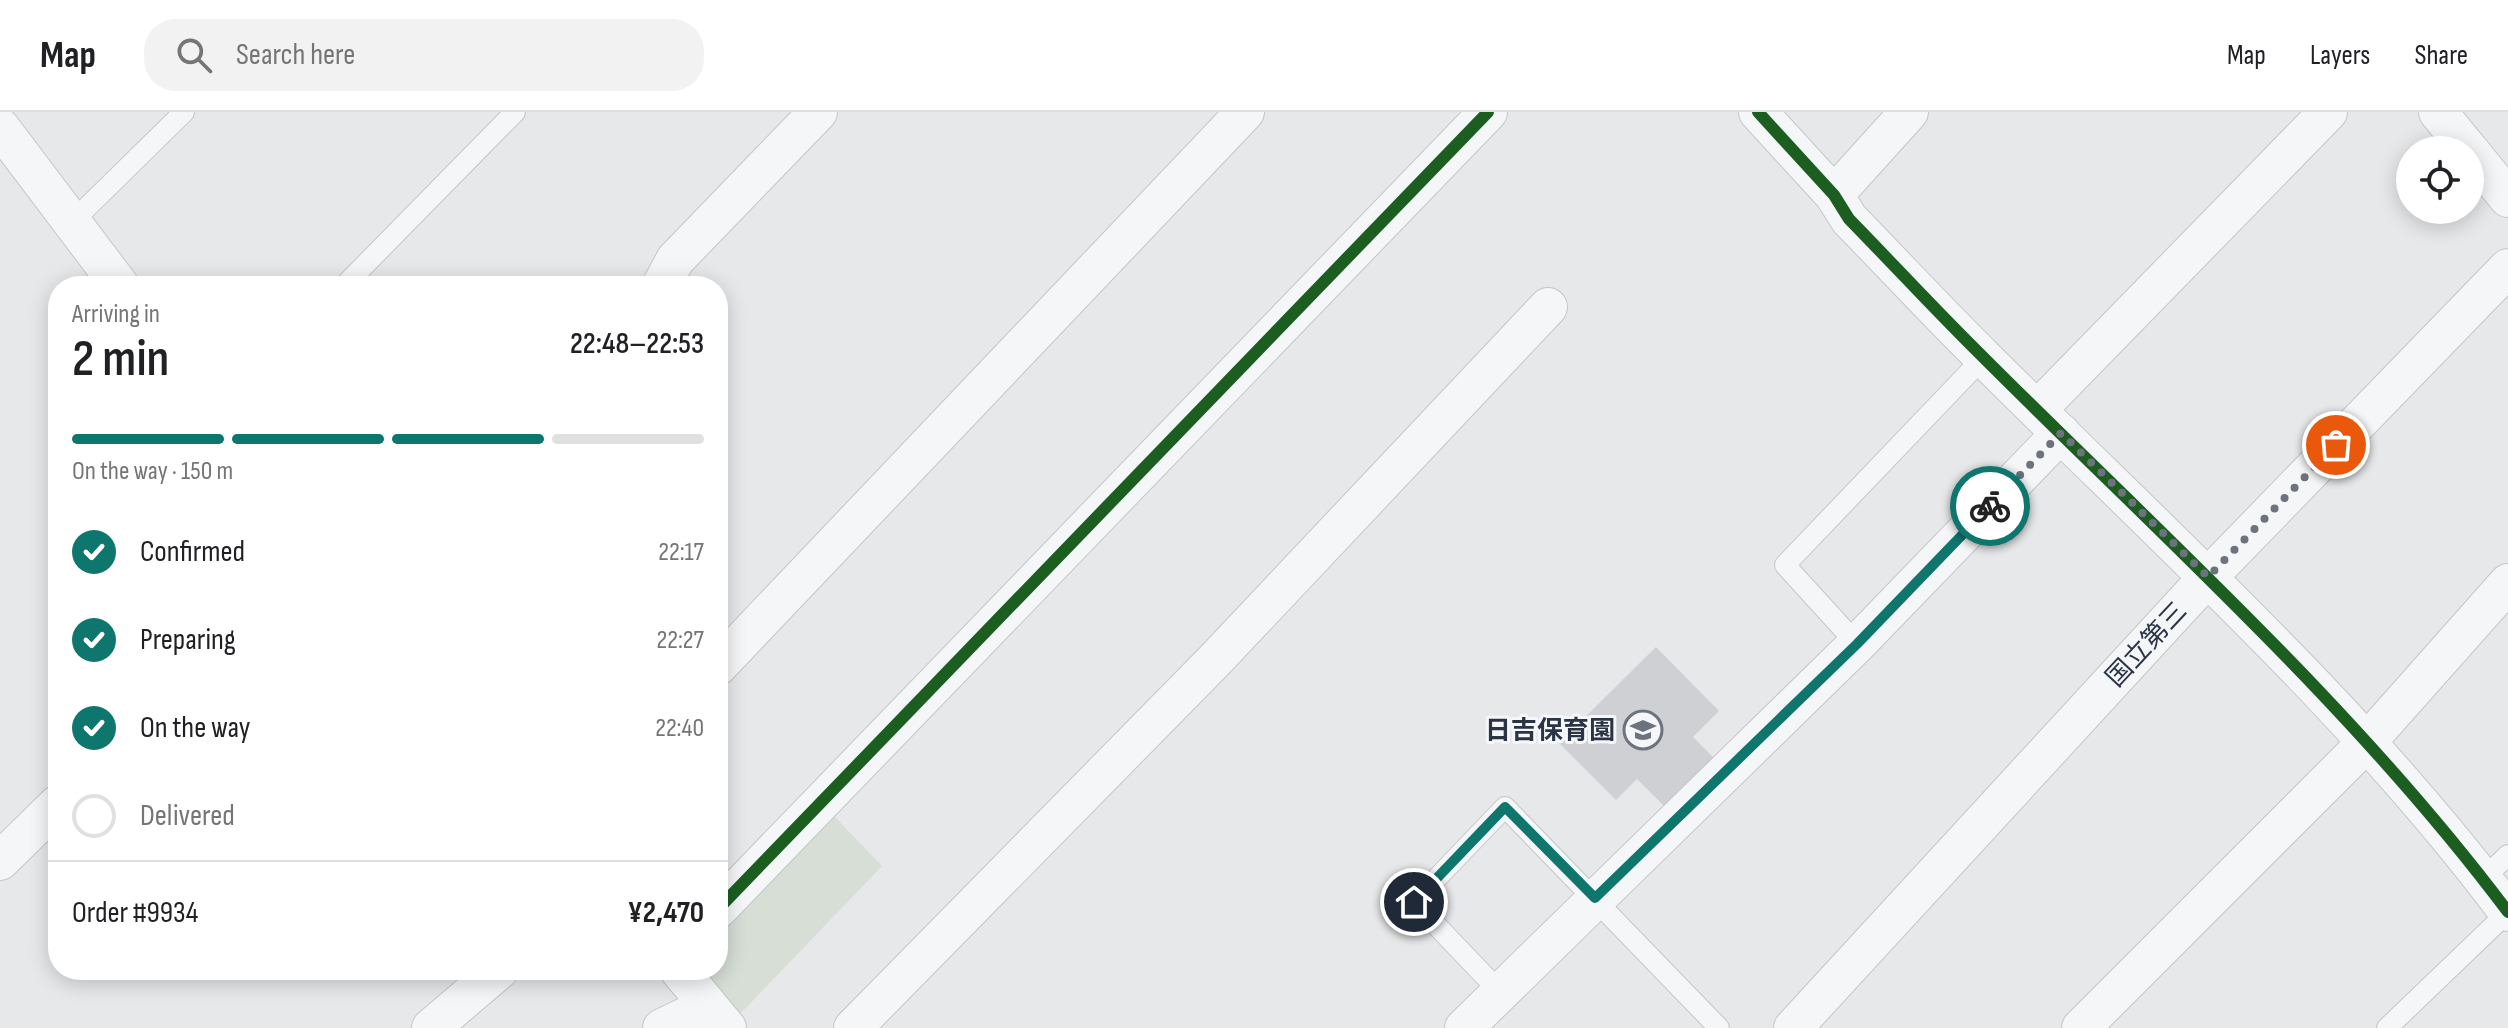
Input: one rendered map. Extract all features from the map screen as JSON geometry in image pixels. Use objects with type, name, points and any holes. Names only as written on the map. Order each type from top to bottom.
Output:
[{"type":"street","points":[[666,276],[675,260],[818,112]]},
{"type":"street","points":[[728,655],[1245,112]]},
{"type":"street","points":[[728,899],[1488,112]]},
{"type":"street","points":[[1758,112],[1834,195],[1849,219],[1983,358],[2208,577],[2367,742],[2496,867],[2508,912]]},
{"type":"street","points":[[1834,195],[1909,112]]},
{"type":"street","points":[[1464,1028],[1857,644],[2049,421],[2328,112]]},
{"type":"street","points":[[2438,112],[2458,136]]},
{"type":"street","points":[[0,127],[112,276]]},
{"type":"street","points":[[2484,168],[2508,198]]},
{"type":"street","name":"国立第三","points":[[1793,1028],[2208,577],[2508,268]]},
{"type":"street","points":[[853,1028],[1204,671],[1548,307]]},
{"type":"street","points":[[2081,1028],[2367,742],[2508,583]]},
{"type":"street","points":[[0,861],[48,814]]},
{"type":"street","points":[[431,1028],[487,980]]},
{"type":"street","points":[[662,1028],[717,1017],[687,980]]},
{"type":"lane","points":[[72,222],[184,112]]},
{"type":"lane","points":[[354,276],[515,112]]},
{"type":"lane","points":[[1857,644],[1785,565],[1983,358]]},
{"type":"lane","points":[[1500,992],[1414,902],[1505,807],[1719,1028]]},
{"type":"lane","points":[[2387,1028],[2508,912]]},
{"type":"shaded area","points":[[829,811],[882,866],[737,1017],[709,980],[728,980],[728,914]]},
{"type":"building","points":[[1656,647],[1719,711],[1693,737],[1716,760],[1667,809],[1637,779],[1616,800],[1559,743]]},
{"type":"cycle path","points":[[728,899],[1488,112]]},
{"type":"cycle path","points":[[1758,112],[1834,195],[1849,219],[1933,306],[2322,695],[2449,837],[2508,912]]},
{"type":"way so far","points":[[1990,506],[2061,433],[2208,577],[2336,445]]},
{"type":"place","name":"日吉保育園","points":[[1643,730]]},
{"type":"route","points":[[1414,902],[1505,807],[1595,898],[1857,644],[1990,506]]}]
